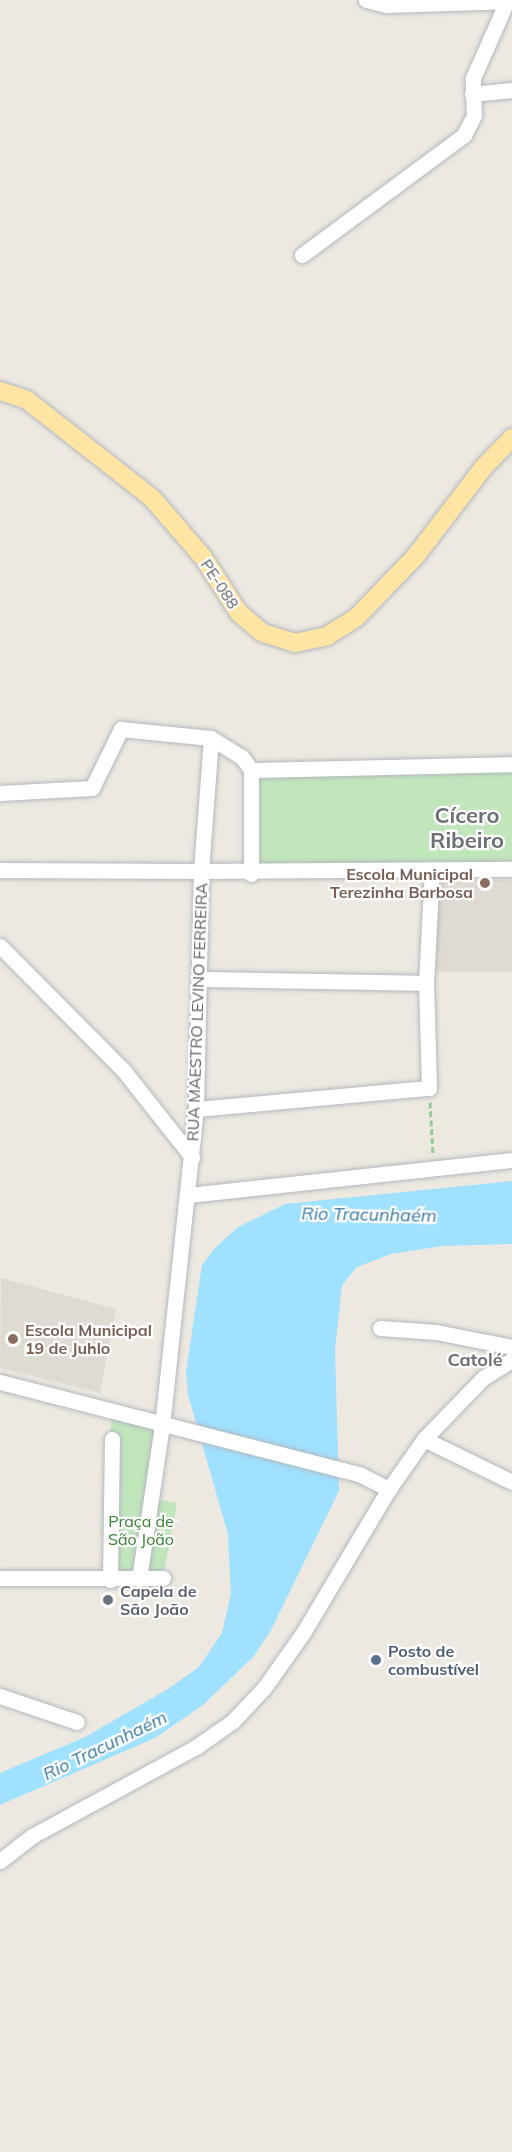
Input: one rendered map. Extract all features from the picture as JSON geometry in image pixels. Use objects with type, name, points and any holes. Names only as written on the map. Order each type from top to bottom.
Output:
[{"type":"main road","name":"PE-088","points":[[0,392],[27,400],[152,498],[203,556],[239,614],[263,633],[295,643],[327,636],[356,618],[415,557],[483,468],[512,438]]},
{"type":"street","points":[[366,0],[386,5],[509,1]]},
{"type":"street","points":[[302,255],[464,135],[474,115],[472,94],[482,51],[509,1]]},
{"type":"street","points":[[472,94],[512,90]]},
{"type":"street","points":[[0,793],[92,788],[121,729],[211,738],[242,757],[251,770],[251,874]]},
{"type":"street","points":[[0,870],[201,871],[211,738]]},
{"type":"street","points":[[251,770],[512,764]]},
{"type":"street","points":[[196,1109],[429,1089],[426,983],[432,869]]},
{"type":"street","name":"RUA MAESTRO LEVINO FERREIRA","points":[[139,1579],[169,1427],[196,1109],[201,871],[251,874],[512,869]]},
{"type":"street","points":[[0,946],[124,1071],[192,1157]]},
{"type":"street","points":[[199,979],[426,983]]},
{"type":"street","points":[[189,1196],[215,1190],[512,1160]]},
{"type":"street","points":[[380,1328],[436,1332],[512,1347]]},
{"type":"street","points":[[0,1861],[32,1836],[196,1747],[233,1721],[264,1688],[303,1633],[389,1489],[424,1439],[483,1378],[512,1360]]},
{"type":"street","points":[[0,1382],[359,1474],[389,1489]]},
{"type":"street","points":[[110,1580],[111,1439]]},
{"type":"street","points":[[424,1439],[512,1482]]},
{"type":"street","points":[[0,1578],[110,1580],[163,1578]]},
{"type":"street","points":[[0,1696],[77,1722]]},
{"type":"path","points":[[429,1089],[434,1168]]},
{"type":"shaded area","points":[[437,880],[512,880],[512,972],[437,972]]},
{"type":"shaded area","points":[[1,1278],[116,1309],[100,1393],[0,1368]]},
{"type":"green space","points":[[256,770],[512,770],[512,870],[256,870]]},
{"type":"green space","name":"Praça de São João","points":[[111,1414],[162,1428],[149,1498],[177,1503],[163,1578],[110,1580]]},
{"type":"water","name":"Rio Tracunhaém","points":[[512,1181],[512,1244],[442,1246],[391,1254],[357,1267],[342,1285],[335,1350],[339,1491],[270,1632],[254,1656],[203,1705],[155,1738],[0,1805],[0,1773],[85,1737],[168,1689],[199,1667],[222,1633],[231,1594],[228,1534],[188,1395],[186,1372],[202,1265],[215,1248],[238,1227],[285,1204]]},
{"type":"place","name":"Escola Municipal Terezinha Barbosa","points":[[485,883]]},
{"type":"place","name":"Escola Municipal 19 de Juhlo","points":[[13,1339]]},
{"type":"place","name":"Capela de São João","points":[[108,1600]]},
{"type":"place","name":"Posto de combustível","points":[[376,1660]]},
{"type":"district","name":"Cícero Ribeiro","points":[[467,828]]},
{"type":"district","name":"Catolé","points":[[475,1360]]}]
